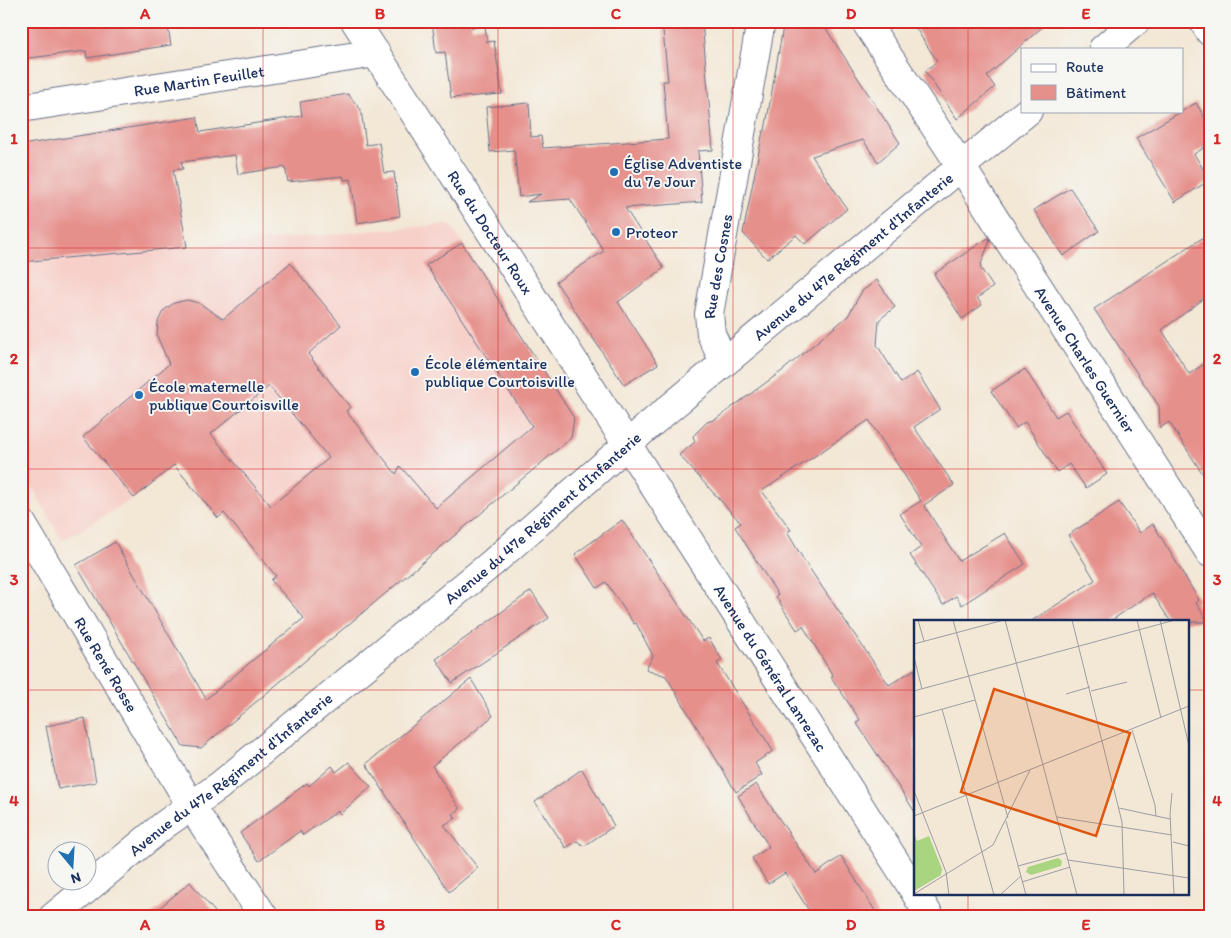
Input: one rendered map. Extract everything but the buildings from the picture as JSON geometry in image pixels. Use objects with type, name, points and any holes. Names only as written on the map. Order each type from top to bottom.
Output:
[{"type":"street","name":"Rue du Docteur Roux","points":[[355,21],[626,444]]},
{"type":"street","name":"Rue des Cosnes","points":[[724,362],[712,334],[710,314],[761,21]]},
{"type":"street","name":"Avenue Charles Guernier","points":[[865,21],[1210,553]]},
{"type":"street","points":[[1104,48],[1136,21]]},
{"type":"street","points":[[1203,21],[1210,32]]},
{"type":"street","name":"Rue Martin Feuillet","points":[[21,108],[376,54]]},
{"type":"street","name":"Avenue du 47e Régiment d'Infanterie","points":[[53,917],[164,826],[192,807],[491,564],[626,444],[1027,112]]},
{"type":"street","name":"Avenue du Général Lanrezac","points":[[626,444],[914,891]]},
{"type":"street","name":"Rue René Rosse","points":[[21,522],[192,807],[264,917]]},
{"type":"street","name":"Avenue du Général Lanrezac","points":[[917,896],[930,917]]},
{"type":"shaded area","points":[[450,224],[574,418],[571,438],[451,538],[224,513],[218,518],[174,465],[134,498],[62,541],[21,466],[21,262]]},
{"type":"place","name":"Église Adventiste du 7e Jour","points":[[614,172]]},
{"type":"place","name":"Proteor","points":[[616,232]]},
{"type":"place","name":"École élémentaire publique Courtoisville","points":[[415,372]]},
{"type":"place","name":"École maternelle publique Courtoisville","points":[[139,395]]}]
